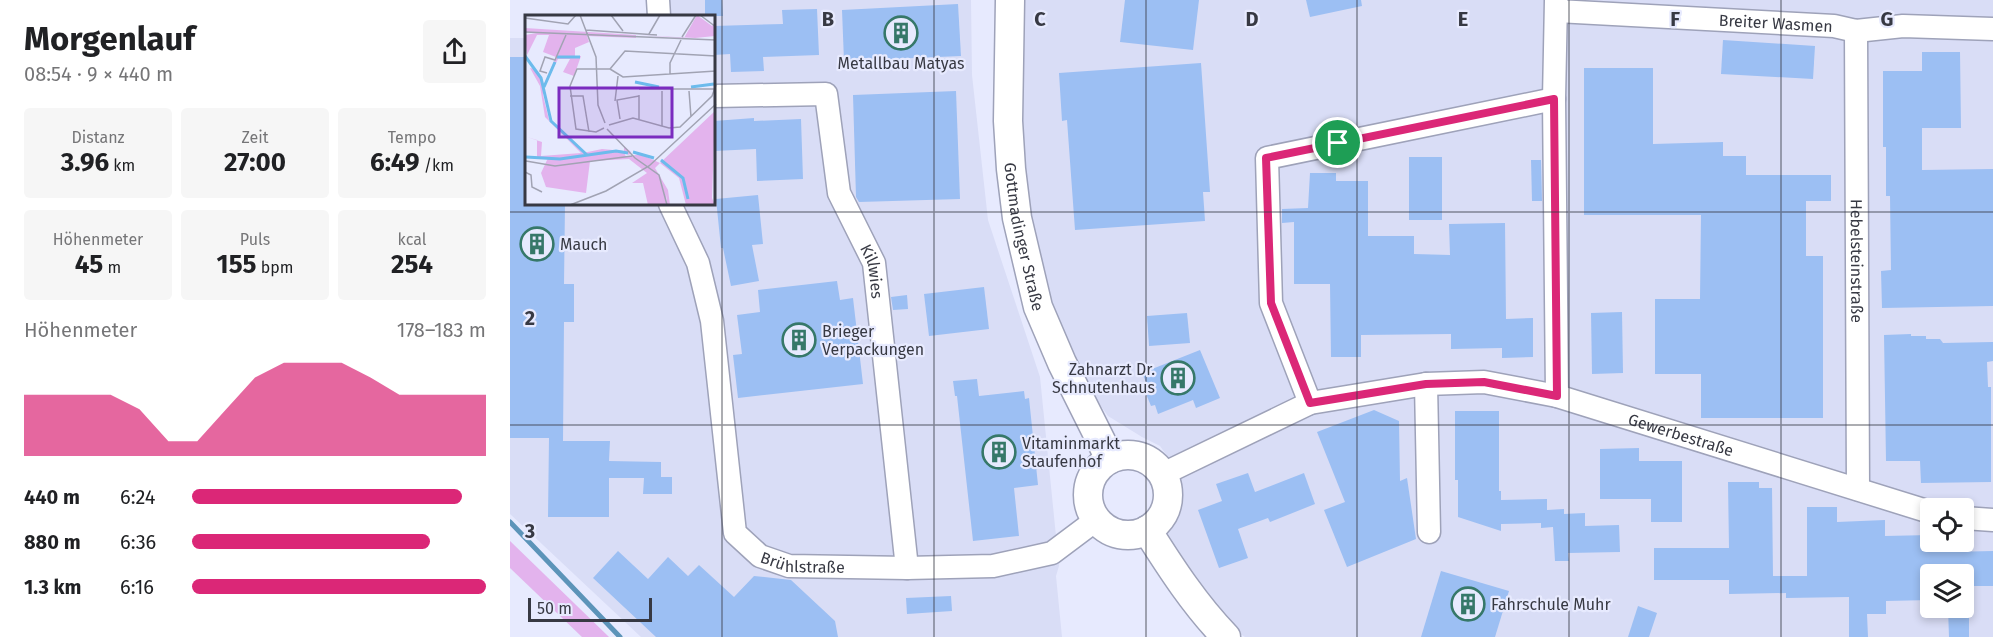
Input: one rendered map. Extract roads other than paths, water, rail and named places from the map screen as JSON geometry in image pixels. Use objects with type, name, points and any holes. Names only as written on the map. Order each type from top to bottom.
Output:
[{"type":"main road","name":"Gottmadinger Straße","points":[[1010,0],[1008,120],[1017,218],[1038,307],[1062,363],[1110,459]]},
{"type":"main road","points":[[1123,454],[1137,455],[1150,461],[1162,474],[1167,483],[1166,510],[1158,522],[1147,530],[1134,535],[1120,534],[1107,529],[1096,520],[1090,509],[1088,486],[1100,465],[1123,454]]},
{"type":"main road","points":[[1147,530],[1189,595],[1226,637]]},
{"type":"street","points":[[658,0],[659,15]]},
{"type":"street","points":[[1556,5],[1554,99],[1557,396]]},
{"type":"street","name":"Breiter Wasmen","points":[[1556,5],[1834,26],[1856,31],[1903,27],[1993,29]]},
{"type":"street","name":"Hebelsteinstraße","points":[[1856,31],[1858,489]]},
{"type":"street","name":"Killwies","points":[[716,96],[826,94],[839,193],[874,262],[907,568]]},
{"type":"street","points":[[1310,403],[1271,303],[1266,158],[1554,99]]},
{"type":"street","name":"Brühlstraße","points":[[671,206],[698,262],[712,321],[735,533],[760,556],[789,566],[907,568],[993,566],[1052,553],[1096,520]]},
{"type":"street","name":"Gewerbestraße","points":[[1162,474],[1310,403],[1426,384],[1484,382],[1557,396],[1920,509]]},
{"type":"street","points":[[1426,384],[1429,532]]},
{"type":"street","points":[[1974,519],[1993,520]]},
{"type":"waterway","points":[[510,522],[620,637]]},
{"type":"place","name":"Metallbau Matyas","points":[[901,33]]},
{"type":"place","name":"Mauch","points":[[537,244]]},
{"type":"place","name":"Brieger Verpackungen","points":[[799,340]]},
{"type":"place","name":"Zahnarzt Dr. Schnutenhaus","points":[[1178,378]]},
{"type":"place","name":"Vitaminmarkt Staufenhof","points":[[999,452]]},
{"type":"place","name":"Fahrschule Muhr","points":[[1468,604]]}]
